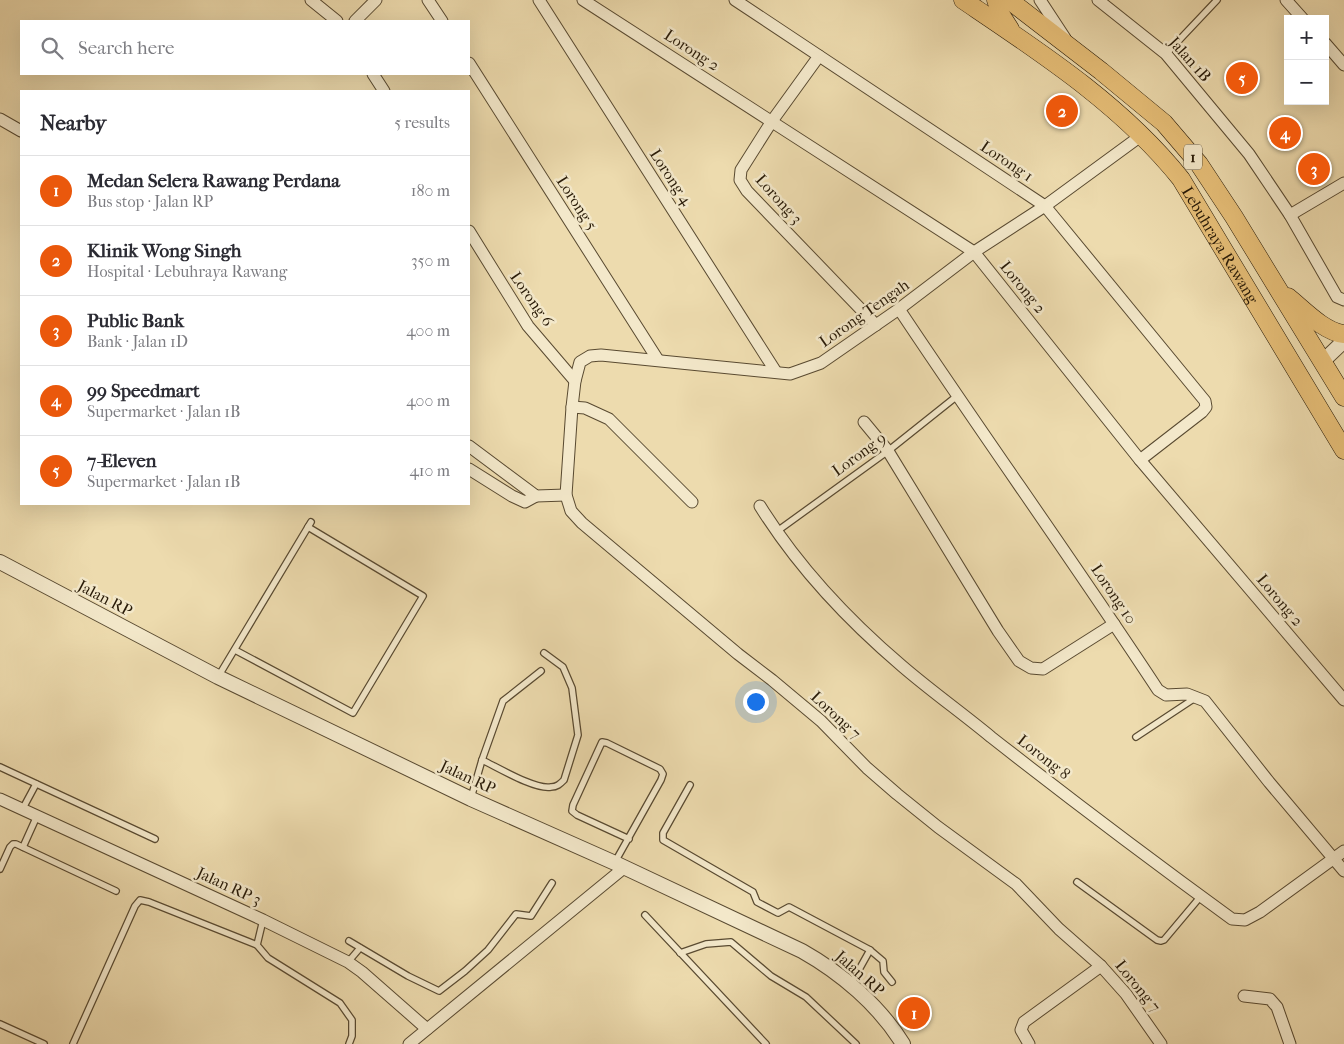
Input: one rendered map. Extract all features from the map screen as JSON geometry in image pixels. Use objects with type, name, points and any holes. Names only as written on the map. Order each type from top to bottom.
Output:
[{"type":"main road","name":"Lebuhraya Rawang","points":[[963,0],[1080,83],[1142,135],[1181,179],[1344,450]]},
{"type":"main road","points":[[996,0],[1005,23],[1019,38]]},
{"type":"main road","name":"Lebuhraya Rawang","points":[[1009,0],[1129,92],[1164,123],[1176,137],[1204,171],[1234,217],[1344,397]]},
{"type":"main road","points":[[1278,289],[1334,333],[1344,334]]},
{"type":"main road","points":[[1278,341],[1300,357],[1322,362],[1318,374],[1322,413]]},
{"type":"street","points":[[312,0],[336,20]]},
{"type":"street","points":[[356,20],[376,0]]},
{"type":"street","points":[[428,0],[441,20]]},
{"type":"street","name":"Lorong 4","points":[[539,0],[776,372]]},
{"type":"street","name":"Lorong 2","points":[[583,0],[974,252],[1140,460],[1344,700]]},
{"type":"street","name":"Lorong 1","points":[[734,0],[1046,206],[1205,401],[1206,407],[1202,412],[1140,460]]},
{"type":"street","points":[[1040,0],[1072,49]]},
{"type":"street","name":"Jalan 1B","points":[[1098,0],[1166,54],[1249,154],[1290,215],[1337,297],[1344,300]]},
{"type":"street","points":[[1286,0],[1299,15]]},
{"type":"street","points":[[1339,52],[1344,65]]},
{"type":"street","name":"Lorong 3","points":[[819,56],[772,121],[741,170],[740,180],[743,186],[876,325]]},
{"type":"street","name":"Lorong 5","points":[[470,65],[658,360]]},
{"type":"street","points":[[374,75],[383,90]]},
{"type":"street","points":[[0,119],[20,130]]},
{"type":"street","name":"Lorong Tengah","points":[[575,381],[580,362],[590,356],[601,355],[790,374],[821,363],[899,309],[974,252],[1046,206],[1142,135]]},
{"type":"street","points":[[1290,215],[1344,183]]},
{"type":"street","name":"Lorong 6","points":[[470,233],[528,326],[575,381]]},
{"type":"street","name":"Lorong 10","points":[[899,309],[957,396],[1024,490],[1158,690],[1166,695],[1186,694],[1196,697]]},
{"type":"street","points":[[1322,362],[1344,341]]},
{"type":"street","points":[[1322,362],[1344,356]]},
{"type":"street","name":"Lorong 7","points":[[575,381],[566,495],[570,511],[738,654],[821,721],[867,768],[897,794],[938,827],[1016,884],[1126,994],[1161,1044]]},
{"type":"street","points":[[572,407],[585,408],[609,419],[692,502]]},
{"type":"street","points":[[864,422],[888,451],[1019,662],[1031,668],[1043,669],[1114,624]]},
{"type":"street","points":[[470,447],[536,496]]},
{"type":"street","points":[[470,469],[512,496],[525,502],[536,496],[566,495]]},
{"type":"street","name":"Lorong 8","points":[[760,506],[794,556],[839,607],[902,666],[1055,787],[1232,919],[1246,920],[1260,912],[1344,851]]},
{"type":"street","name":"Jalan RP","points":[[0,562],[218,677],[471,798],[620,865],[802,951],[827,965],[851,985],[896,1032],[903,1044]]},
{"type":"street","points":[[1196,697],[1205,701],[1344,871]]},
{"type":"street","name":"Jalan RP 3","points":[[0,800],[263,920],[348,962],[428,1029]]},
{"type":"street","points":[[409,1044],[620,865]]},
{"type":"street","points":[[1029,1044],[1021,1030],[1024,1022],[1100,966]]},
{"type":"street","points":[[1244,996],[1270,999],[1276,1007],[1290,1044]]},
{"type":"lane","points":[[1166,54],[1217,0]]},
{"type":"lane","name":"Lorong 9","points":[[776,532],[888,451],[957,396]]},
{"type":"lane","points":[[218,677],[310,525],[422,596],[353,714],[235,650]]},
{"type":"lane","points":[[482,760],[519,778],[548,788],[559,785],[564,780],[578,735],[572,688],[564,667],[544,653]]},
{"type":"lane","points":[[471,798],[482,760],[504,701],[541,671]]},
{"type":"lane","points":[[1136,737],[1196,697]]},
{"type":"lane","points":[[620,865],[630,839],[663,774],[660,769],[602,742],[572,805],[572,811],[630,839]]},
{"type":"lane","points":[[0,767],[155,839]]},
{"type":"lane","points":[[22,810],[36,784]]},
{"type":"lane","points":[[690,785],[664,834],[664,840],[753,892],[757,902],[778,913],[789,907],[870,950],[883,961],[884,972],[892,982]]},
{"type":"lane","points":[[24,847],[37,816]]},
{"type":"lane","points":[[0,869],[13,844],[24,847],[116,891]]},
{"type":"lane","points":[[1077,882],[1156,940],[1161,941],[1164,940],[1201,896]]},
{"type":"lane","points":[[349,941],[408,976],[439,990],[465,971],[488,950],[516,914],[531,916],[552,883]]},
{"type":"lane","points":[[73,1044],[140,900],[257,945],[268,958],[340,1003],[352,1020],[352,1036],[349,1044]]},
{"type":"lane","points":[[645,915],[766,1044]]},
{"type":"lane","points":[[257,945],[263,920]]},
{"type":"lane","points":[[680,953],[706,944],[731,942],[771,976],[806,997],[856,1044]]},
{"type":"lane","points":[[348,962],[360,948]]},
{"type":"lane","points":[[851,985],[870,950]]},
{"type":"lane","points":[[0,1024],[44,1044]]},
{"type":"place","name":"7-Eleven","points":[[1242,78]]},
{"type":"place","name":"Klinik Wong Singh","points":[[1062,111]]},
{"type":"place","name":"99 Speedmart","points":[[1285,133]]},
{"type":"place","name":"Public Bank","points":[[1314,169]]},
{"type":"place","name":"Medan Selera Rawang Perdana","points":[[914,1013]]}]
